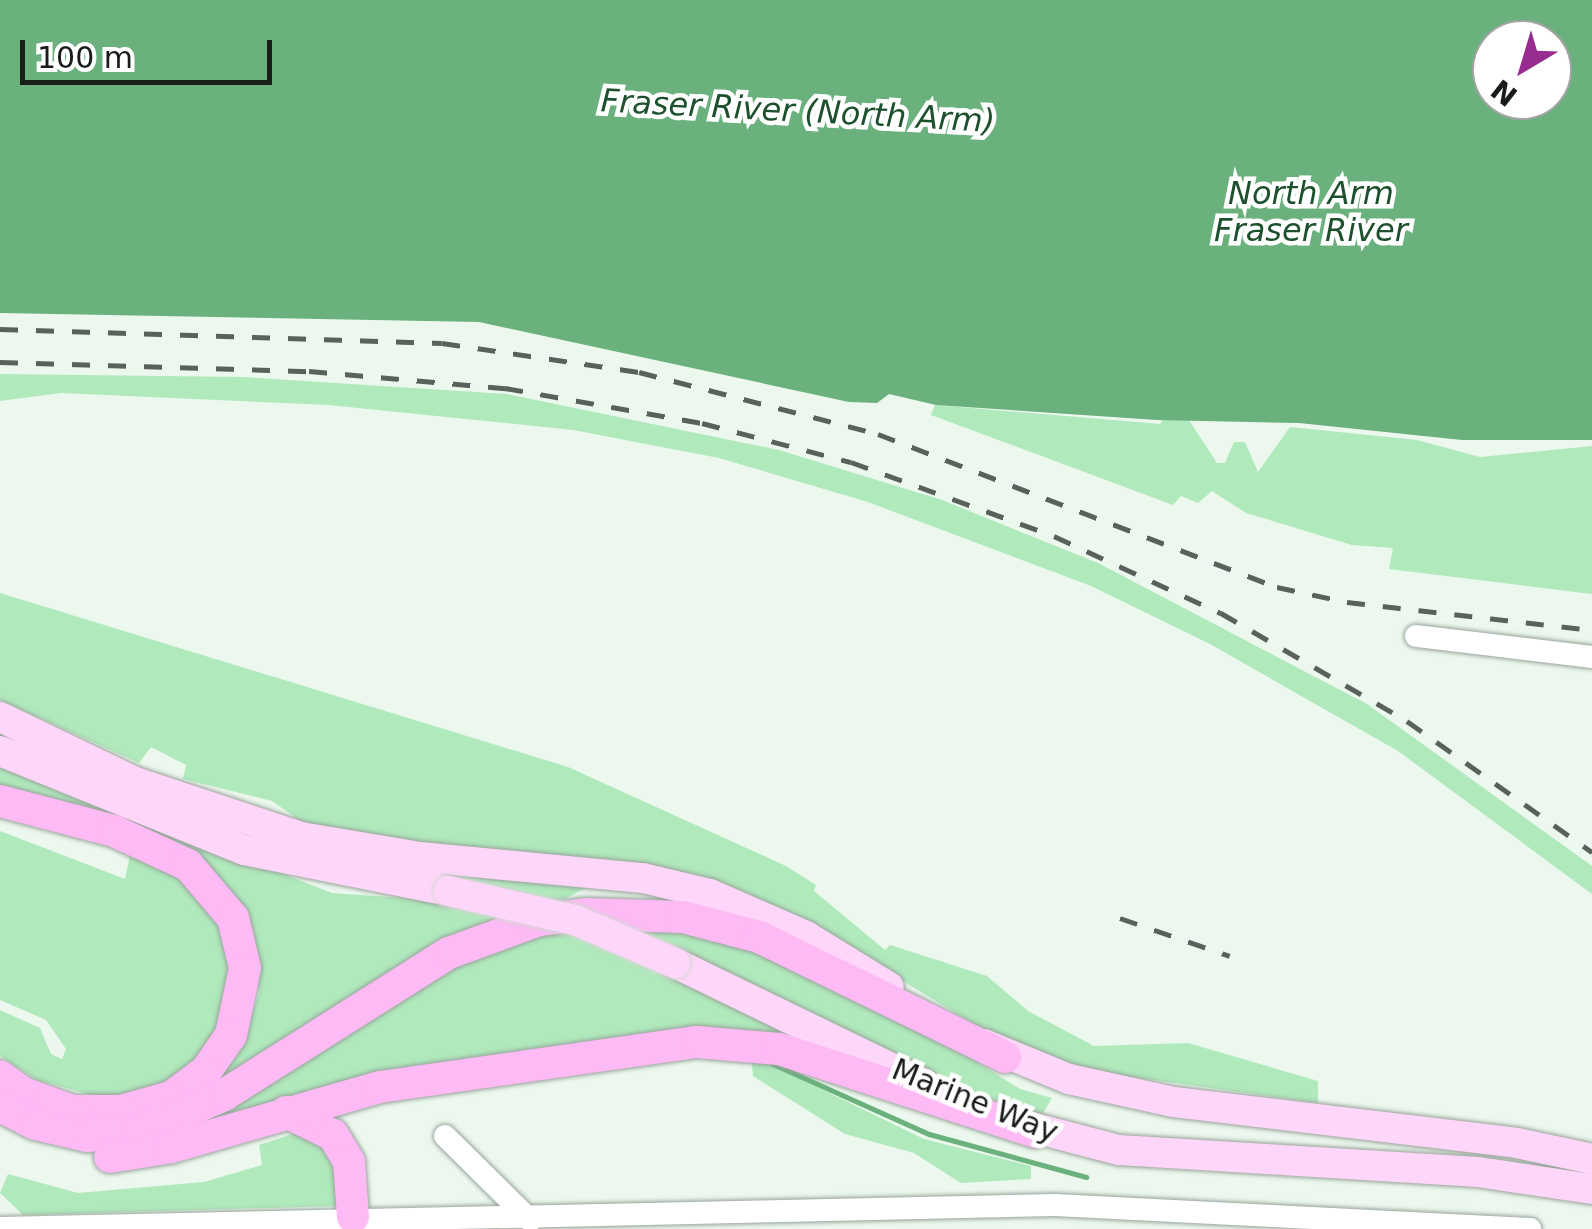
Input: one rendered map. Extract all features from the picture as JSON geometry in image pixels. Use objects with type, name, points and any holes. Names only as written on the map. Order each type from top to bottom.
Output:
[{"type":"highway","points":[[0,801],[129,836],[188,865],[233,918],[245,968],[231,1036],[206,1071],[171,1097],[121,1111],[73,1111],[22,1093],[0,1076]]},
{"type":"highway","points":[[0,1106],[35,1124],[86,1136],[141,1132],[224,1094],[449,953],[539,920],[587,914],[683,918],[760,938],[1006,1057]]},
{"type":"highway","points":[[0,1131],[53,1152],[131,1156],[286,1112],[456,1073],[697,1042],[779,1049],[1036,1132]]},
{"type":"highway","points":[[286,1112],[333,1135],[349,1162],[353,1223]]},
{"type":"main road","name":"Marine Way","points":[[0,717],[136,782],[250,823],[363,849],[643,878],[732,902],[806,936],[1006,1057],[1068,1079],[1174,1102],[1517,1143],[1592,1159]]},
{"type":"main road","name":"Marine Way","points":[[0,751],[244,850],[575,920],[675,962],[1036,1132],[1119,1150],[1478,1172],[1592,1189]]},
{"type":"street","points":[[1416,636],[1592,657]]},
{"type":"street","points":[[445,1136],[534,1223]]},
{"type":"street","points":[[0,1228],[904,1219],[1055,1206],[1530,1229]]},
{"type":"shaded area","points":[[0,374],[244,377],[507,394],[779,450],[942,500],[1098,563],[1367,704],[1592,866],[1592,894],[1398,751],[1210,644],[1091,586],[868,502],[719,458],[573,430],[329,405],[61,393],[0,401]]},
{"type":"shaded area","points":[[935,405],[1160,424],[1167,413],[1183,411],[1217,463],[1225,463],[1234,442],[1245,442],[1258,472],[1290,427],[1417,440],[1480,457],[1592,446],[1592,594],[1389,569],[1393,548],[1352,545],[1246,513],[1212,491],[1198,503],[1181,496],[1173,505],[931,415]]},
{"type":"shaded area","points":[[0,593],[568,767],[786,866],[816,885],[814,891],[885,950],[890,945],[987,976],[1028,1011],[1094,1046],[1188,1043],[1318,1081],[1318,1103],[1095,1072],[994,1036],[833,939],[623,863],[382,838],[302,822],[272,801],[183,779],[186,765],[151,747],[139,763],[0,700]]},
{"type":"shaded area","points":[[0,726],[140,792],[591,885],[213,1087],[248,1028],[259,993],[256,950],[240,907],[0,788],[0,763],[332,893],[432,900],[272,849],[0,741]]},
{"type":"shaded area","points":[[0,831],[125,879],[131,850],[174,872],[222,926],[233,985],[219,1035],[175,1081],[105,1099],[37,1080],[0,1056],[0,1010],[40,1028],[51,1054],[62,1059],[66,1049],[46,1020],[0,1000]]},
{"type":"shaded area","points":[[549,928],[715,934],[933,1035],[1020,1089],[1052,1098],[1042,1115],[803,1041],[192,1130],[404,988]]},
{"type":"shaded area","points":[[751,1055],[924,1139],[1031,1166],[1031,1179],[961,1183],[914,1153],[845,1134],[753,1076]]},
{"type":"shaded area","points":[[296,1133],[331,1150],[339,1206],[23,1215],[0,1193],[8,1174],[78,1193],[204,1182],[262,1165],[259,1145]]},
{"type":"water","name":"North Arm Fraser River","points":[[0,0],[1592,0],[1592,440],[1462,440],[1299,423],[1157,420],[936,405],[889,394],[877,403],[849,402],[479,322],[0,313]]},
{"type":"waterway","points":[[773,1064],[929,1134],[1086,1177]]},
{"type":"railway","points":[[0,329],[442,343],[639,372],[878,434],[1277,587],[1347,602],[1592,630]]},
{"type":"railway","points":[[0,362],[309,371],[505,388],[702,423],[851,462],[1054,536],[1221,613],[1407,721],[1592,852]]},
{"type":"railway","points":[[1120,918],[1230,956]]},
{"type":"water label","name":"Fraser River (North Arm)","points":[[798,111]]}]
